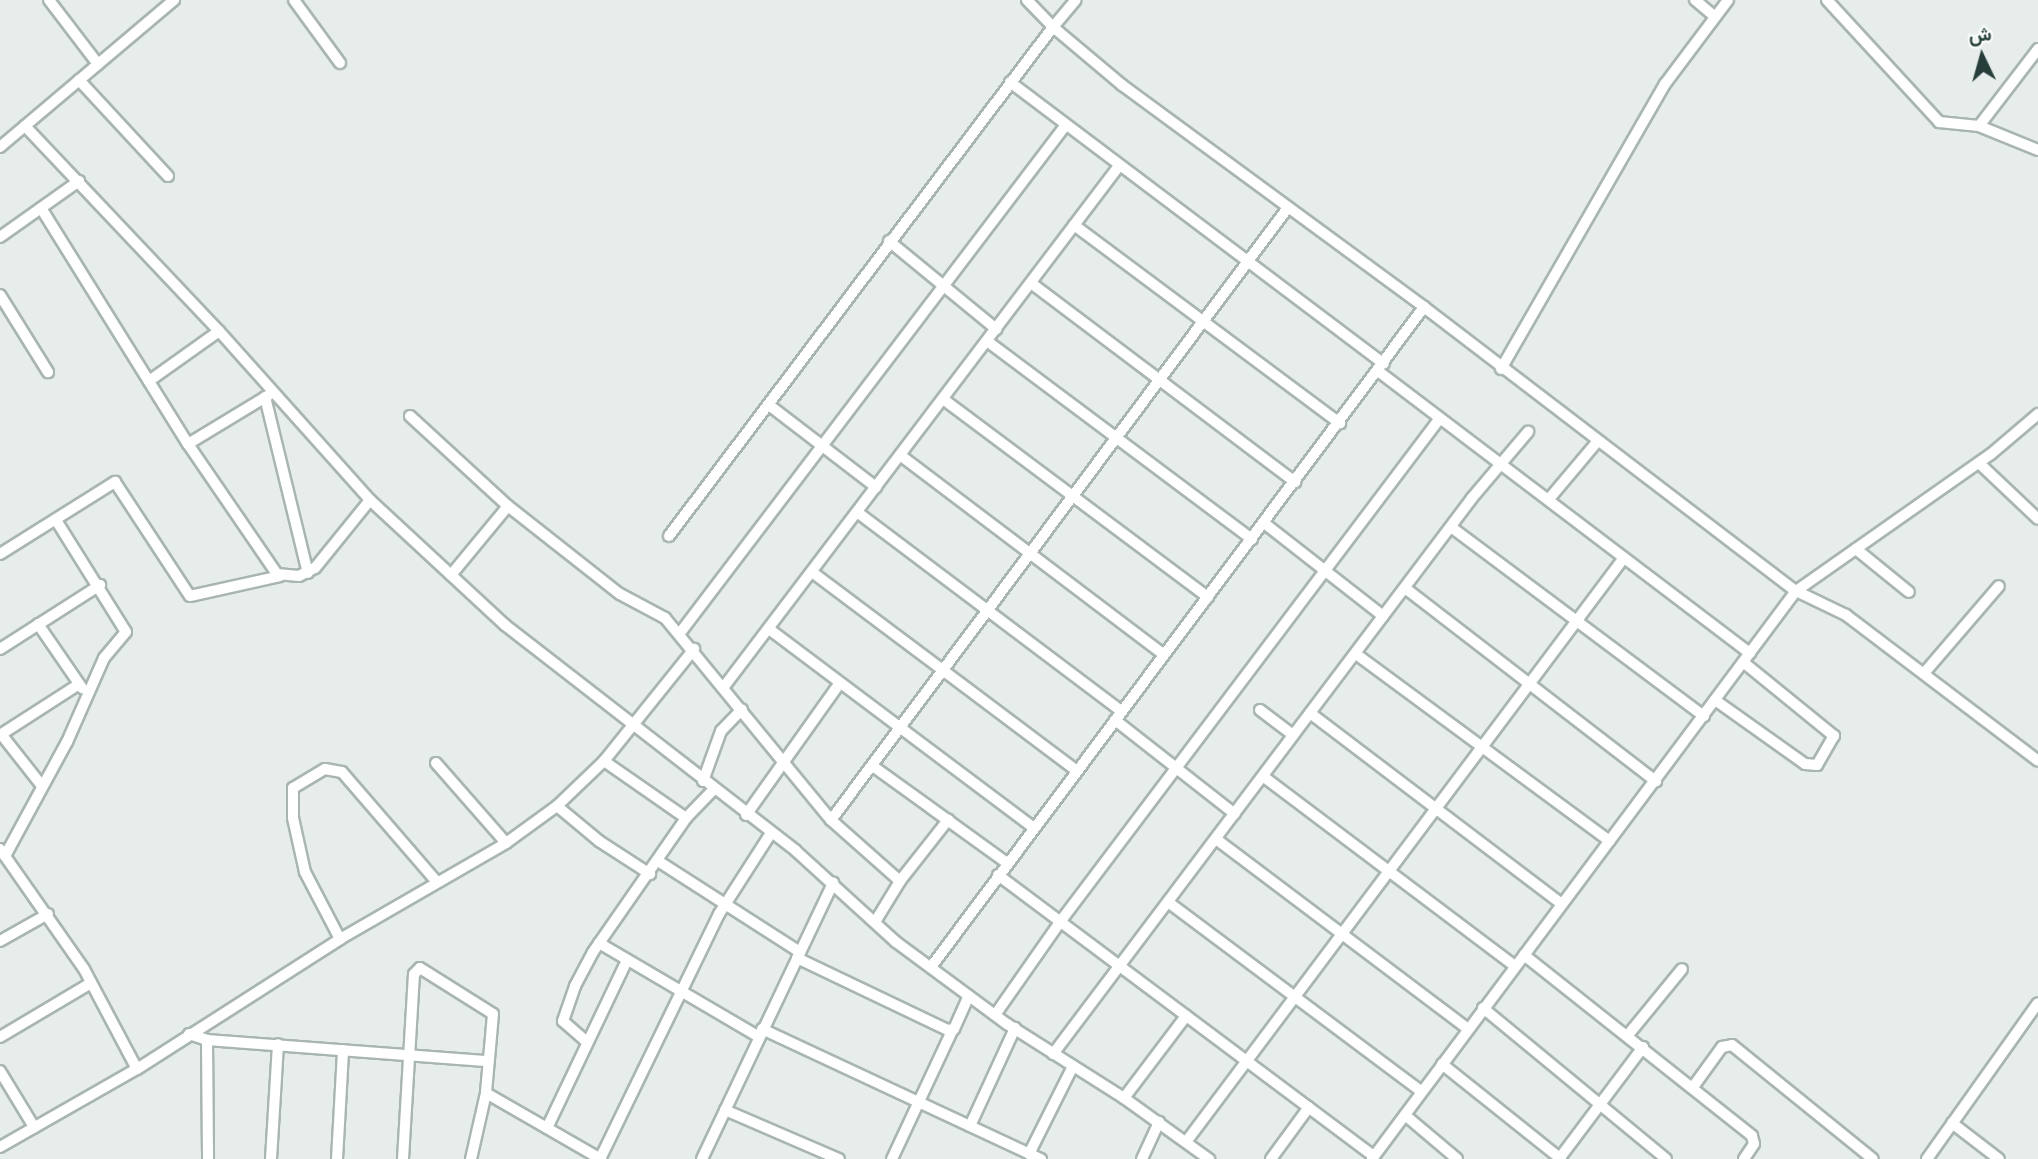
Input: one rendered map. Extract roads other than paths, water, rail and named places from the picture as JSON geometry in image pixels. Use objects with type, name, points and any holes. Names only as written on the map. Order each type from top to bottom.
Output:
[{"type":"street","points":[[49,0],[98,64]]},
{"type":"street","points":[[0,147],[174,0]]},
{"type":"street","points":[[294,0],[340,63]]},
{"type":"street","points":[[1027,0],[1053,27],[1287,209],[1424,307],[1501,369],[1796,591],[1846,615],[1925,672],[2038,761]]},
{"type":"street","points":[[669,536],[889,241],[1076,0]]},
{"type":"street","points":[[1695,0],[1713,15]]},
{"type":"street","points":[[1501,369],[1665,84],[1713,15],[1728,0]]},
{"type":"street","points":[[1827,0],[1939,122],[1979,126],[2038,150]]},
{"type":"street","points":[[1979,126],[2038,49]]},
{"type":"street","points":[[79,79],[169,176]]},
{"type":"street","points":[[1010,82],[1249,264],[1440,418],[1549,499],[1746,658],[1834,736],[1817,765],[1805,764],[1715,700]]},
{"type":"street","points":[[680,633],[1065,126]]},
{"type":"street","points":[[25,127],[219,331],[270,395],[370,500],[505,625],[771,833],[875,922],[969,996],[1053,1055],[1124,1098],[1209,1159]]},
{"type":"street","points":[[723,688],[1119,166]]},
{"type":"street","points":[[0,237],[79,181]]},
{"type":"street","points":[[41,208],[188,444],[280,576]]},
{"type":"street","points":[[831,820],[874,767],[900,728],[1249,264],[1287,209]]},
{"type":"street","points":[[1074,225],[1339,423]]},
{"type":"street","points":[[889,241],[996,329]]},
{"type":"street","points":[[1031,283],[1295,482]]},
{"type":"street","points":[[0,295],[5,313],[48,372]]},
{"type":"street","points":[[931,967],[1424,307]]},
{"type":"street","points":[[149,381],[219,331]]},
{"type":"street","points":[[987,341],[1252,539]]},
{"type":"street","points":[[188,444],[270,395]]},
{"type":"street","points":[[270,395],[307,573]]},
{"type":"street","points":[[943,399],[1208,597]]},
{"type":"street","points":[[769,405],[876,487]]},
{"type":"street","points":[[998,875],[1373,1157],[1796,591],[1979,463],[2038,414]]},
{"type":"street","points":[[410,416],[508,506],[620,594],[651,608],[680,633],[723,688],[785,759],[831,820],[900,881]]},
{"type":"street","points":[[995,1015],[1060,922],[1440,418]]},
{"type":"street","points":[[1053,1055],[1383,616],[1528,432]]},
{"type":"street","points":[[1549,499],[1597,442]]},
{"type":"street","points":[[900,455],[1164,655]]},
{"type":"street","points":[[1979,463],[2038,519]]},
{"type":"street","points":[[0,554],[115,482],[190,596],[280,576],[307,573],[370,500]]},
{"type":"street","points":[[451,575],[508,506]]},
{"type":"street","points":[[857,512],[988,611],[1235,814]]},
{"type":"street","points":[[57,520],[127,628],[104,658],[88,697],[3,853],[48,914],[91,983],[137,1069]]},
{"type":"street","points":[[1264,523],[1383,616]]},
{"type":"street","points":[[1451,527],[1704,716]]},
{"type":"street","points":[[1856,549],[1909,592]]},
{"type":"street","points":[[1186,1142],[1485,749],[1531,682],[1623,559]]},
{"type":"street","points":[[812,572],[1077,771]]},
{"type":"street","points":[[0,649],[100,585]]},
{"type":"street","points":[[1925,672],[1999,586]]},
{"type":"street","points":[[1405,589],[1531,682],[1656,781]]},
{"type":"street","points":[[38,624],[88,697]]},
{"type":"street","points":[[769,629],[1034,828]]},
{"type":"street","points":[[0,1147],[137,1069],[340,939],[506,843],[556,806],[604,761],[694,649]]},
{"type":"street","points":[[1356,653],[1610,841]]},
{"type":"street","points":[[41,786],[1,735],[79,684]]},
{"type":"street","points":[[746,815],[839,684]]},
{"type":"street","points":[[703,781],[721,731],[742,709]]},
{"type":"street","points":[[1260,710],[1293,735]]},
{"type":"street","points":[[1310,713],[1562,904]]},
{"type":"street","points":[[604,761],[686,818]]},
{"type":"street","points":[[436,763],[506,843]]},
{"type":"street","points":[[874,767],[1007,863]]},
{"type":"street","points":[[340,939],[305,872],[293,818],[293,788],[325,769],[342,772],[437,882]]},
{"type":"street","points":[[1264,777],[1515,966]]},
{"type":"street","points":[[587,1042],[566,1028],[563,1016],[600,943],[686,818],[714,789]]},
{"type":"street","points":[[556,806],[598,841],[650,874]]},
{"type":"street","points":[[875,922],[900,881],[948,820]]},
{"type":"street","points":[[486,1093],[600,1159],[679,992],[724,905],[771,833]]},
{"type":"street","points":[[1216,839],[1467,1028]]},
{"type":"street","points":[[658,861],[798,955],[952,1031]]},
{"type":"street","points":[[702,1159],[833,884]]},
{"type":"street","points":[[1168,901],[1421,1091]]},
{"type":"street","points":[[0,941],[48,914]]},
{"type":"street","points":[[600,943],[679,992],[761,1033],[1041,1159]]},
{"type":"street","points":[[1524,955],[1752,1136],[1754,1143],[1744,1159]]},
{"type":"street","points":[[547,1128],[627,960]]},
{"type":"street","points":[[403,1159],[414,974],[420,968],[491,1011],[486,1093],[471,1159]]},
{"type":"street","points":[[1628,1035],[1682,969]]},
{"type":"street","points":[[0,1037],[91,983]]},
{"type":"street","points":[[892,1159],[969,996]]},
{"type":"street","points":[[1927,1159],[2038,1003]]},
{"type":"street","points":[[1483,1008],[1666,1159]]},
{"type":"street","points":[[1124,1098],[1186,1016]]},
{"type":"street","points":[[970,1126],[1015,1028]]},
{"type":"street","points":[[189,1034],[207,1040],[488,1061]]},
{"type":"street","points":[[207,1040],[208,1159]]},
{"type":"street","points":[[271,1159],[278,1044]]},
{"type":"street","points":[[1693,1087],[1721,1047],[1732,1045],[1873,1159]]},
{"type":"street","points":[[1441,1064],[1560,1159],[1643,1047]]},
{"type":"street","points":[[337,1159],[343,1050]]},
{"type":"street","points":[[1029,1154],[1073,1066]]},
{"type":"street","points":[[0,1071],[34,1127]]},
{"type":"street","points":[[1271,1159],[1309,1107]]},
{"type":"street","points":[[725,1110],[839,1159]]},
{"type":"street","points":[[1405,1115],[1457,1159]]},
{"type":"street","points":[[1142,1159],[1159,1122]]},
{"type":"street","points":[[1952,1123],[1999,1159]]}]
